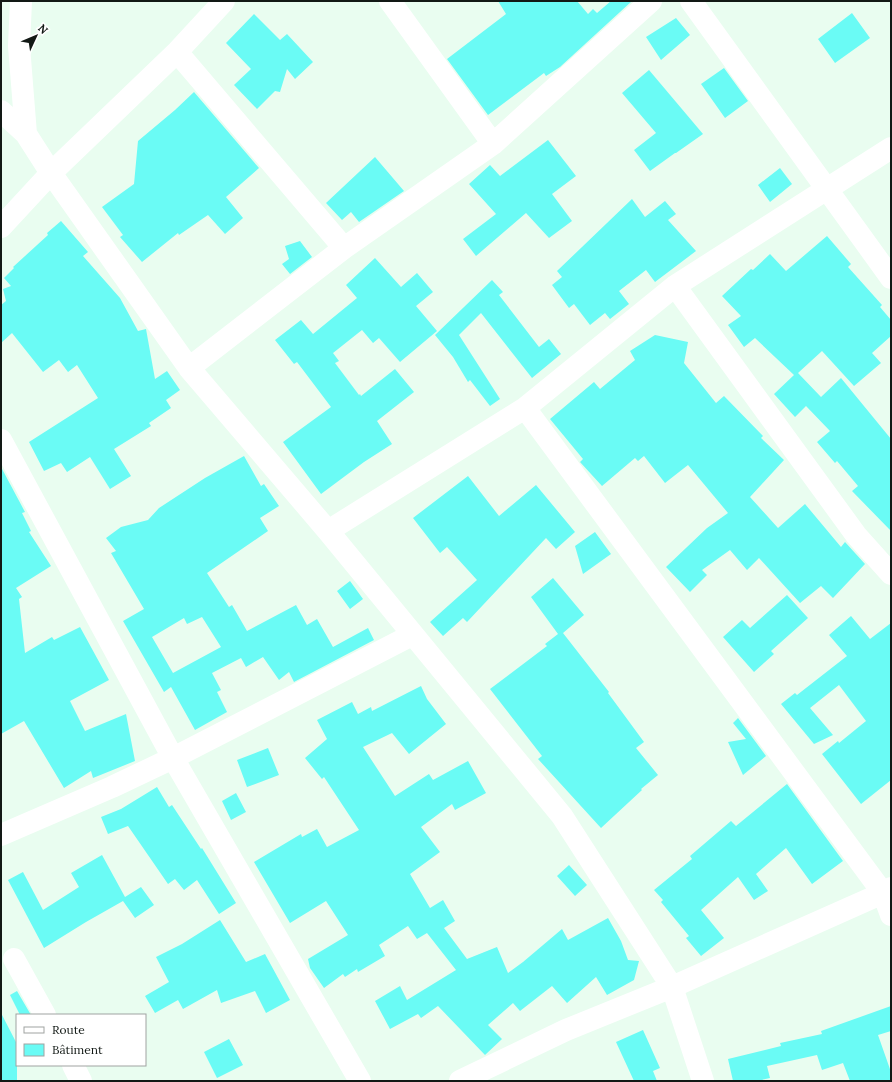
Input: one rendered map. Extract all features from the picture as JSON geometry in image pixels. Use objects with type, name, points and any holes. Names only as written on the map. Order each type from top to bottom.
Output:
[{"type":"street","points":[[21,1],[10,46],[26,134]]},
{"type":"street","points":[[1,227],[51,173],[177,52],[224,1]]},
{"type":"street","points":[[390,1],[493,144]]},
{"type":"street","points":[[189,368],[344,248],[493,144],[651,1]]},
{"type":"street","points":[[691,1],[891,278]]},
{"type":"street","points":[[177,52],[344,248]]},
{"type":"street","points":[[1,111],[26,134],[51,173],[189,368],[328,531],[562,816],[672,987],[703,1081]]},
{"type":"street","points":[[328,531],[525,408],[675,286],[891,148]]},
{"type":"street","points":[[675,286],[856,535],[891,574]]},
{"type":"street","points":[[525,408],[887,891],[891,914]]},
{"type":"street","points":[[1,440],[173,758],[360,1081]]},
{"type":"street","points":[[1,835],[112,788],[412,634]]},
{"type":"street","points":[[460,1081],[566,1030],[672,987],[887,891]]},
{"type":"street","points":[[14,959],[44,1014]]},
{"type":"street","points":[[74,1066],[82,1081]]},
{"type":"building","points":[[498,1],[577,1],[588,14],[593,9],[597,13],[611,1],[632,1],[560,67],[546,76],[544,73],[488,115],[447,59],[506,14]]},
{"type":"building","points":[[852,13],[870,38],[835,63],[818,39]]},
{"type":"building","points":[[254,14],[280,40],[287,34],[313,62],[295,79],[287,69],[280,92],[275,91],[257,109],[234,85],[251,69],[226,43]]},
{"type":"building","points":[[676,18],[690,35],[661,60],[646,37]]},
{"type":"building","points":[[724,68],[748,101],[725,118],[701,84]]},
{"type":"building","points":[[649,70],[703,134],[650,171],[634,150],[656,133],[622,93]]},
{"type":"building","points":[[194,92],[259,168],[226,197],[243,218],[225,234],[208,215],[179,235],[178,233],[142,262],[120,237],[123,235],[102,207],[134,184],[138,141]]},
{"type":"building","points":[[548,140],[576,176],[552,194],[572,221],[549,238],[526,213],[476,256],[463,239],[496,214],[469,184],[490,165],[500,176]]},
{"type":"building","points":[[375,157],[404,191],[359,222],[351,212],[342,220],[326,203]]},
{"type":"building","points":[[780,168],[792,184],[770,202],[758,185]]},
{"type":"building","points":[[632,199],[645,217],[665,201],[676,214],[668,220],[696,251],[655,282],[646,270],[619,291],[629,304],[610,319],[605,313],[590,325],[574,304],[569,308],[552,285],[562,277],[557,271]]},
{"type":"building","points":[[61,221],[88,252],[83,256],[120,298],[138,331],[146,329],[155,379],[167,371],[180,390],[166,400],[171,408],[149,423],[151,426],[114,449],[131,476],[110,489],[90,457],[67,472],[61,463],[44,471],[29,442],[98,398],[77,365],[68,372],[59,360],[43,372],[12,333],[1,343],[1,305],[6,301],[3,289],[11,286],[4,278],[14,268],[13,267],[48,235],[47,233]]},
{"type":"building","points":[[827,236],[851,264],[848,267],[882,305],[880,307],[891,320],[891,336],[872,353],[881,363],[854,386],[822,351],[798,373],[821,397],[841,378],[891,439],[891,531],[852,491],[858,486],[837,461],[835,463],[817,442],[830,431],[806,406],[795,417],[774,394],[794,375],[755,338],[744,347],[728,325],[741,316],[722,296],[751,269],[753,270],[770,254],[786,271]]},
{"type":"building","points":[[300,241],[312,257],[290,274],[282,264],[289,259],[285,246]]},
{"type":"building","points":[[375,258],[401,287],[417,273],[433,292],[416,306],[437,331],[400,362],[379,338],[373,343],[362,330],[333,353],[339,361],[335,363],[361,396],[395,369],[414,392],[377,421],[392,444],[364,462],[321,494],[283,442],[331,407],[297,362],[294,364],[275,340],[301,320],[313,334],[357,298],[346,285]]},
{"type":"building","points":[[492,280],[503,292],[499,295],[539,347],[549,339],[561,354],[532,378],[481,313],[459,335],[500,399],[490,406],[470,380],[468,382],[453,357],[435,335]]},
{"type":"building","points":[[655,335],[688,342],[684,363],[716,403],[724,396],[763,436],[761,438],[784,460],[750,497],[778,528],[805,504],[841,547],[845,542],[865,564],[833,598],[821,586],[800,603],[759,558],[747,570],[730,550],[702,570],[707,575],[690,592],[666,567],[707,528],[728,513],[688,465],[665,483],[644,456],[638,461],[635,458],[602,486],[580,462],[583,459],[550,419],[594,382],[600,389],[635,360],[630,351]]},
{"type":"building","points":[[244,456],[261,486],[264,484],[279,506],[260,518],[268,531],[207,573],[229,607],[232,605],[247,631],[296,605],[307,625],[317,619],[333,647],[368,628],[374,640],[294,682],[289,672],[279,680],[263,657],[246,667],[241,658],[212,673],[221,690],[217,692],[227,712],[195,730],[171,687],[164,692],[123,621],[144,609],[111,553],[116,551],[106,538],[121,527],[148,520],[159,508],[205,478]],"holes":[[[202,617],[221,647],[173,673],[152,637],[184,618],[187,624]]]},
{"type":"building","points":[[1,467],[25,512],[22,513],[31,531],[29,532],[51,566],[16,588],[22,597],[19,599],[25,653],[52,637],[54,640],[80,627],[109,680],[70,701],[85,731],[126,714],[135,761],[93,778],[91,771],[64,788],[24,721],[1,734]]},
{"type":"building","points":[[468,476],[499,516],[536,485],[575,532],[556,549],[546,538],[467,622],[463,618],[443,636],[430,622],[477,580],[447,547],[440,553],[413,518]]},
{"type":"building","points":[[595,532],[611,554],[583,574],[575,546]]},
{"type":"building","points":[[553,578],[584,615],[563,633],[609,692],[608,693],[644,742],[636,748],[658,775],[641,789],[642,790],[601,828],[538,759],[542,756],[490,689],[547,646],[545,644],[558,634],[531,597]]},
{"type":"building","points":[[350,581],[363,599],[350,609],[337,591]]},
{"type":"building","points":[[787,595],[808,618],[771,651],[774,654],[754,672],[723,637],[742,620],[750,628]]},
{"type":"building","points":[[851,616],[870,639],[891,623],[891,780],[861,804],[822,754],[838,741],[839,743],[866,721],[839,685],[810,708],[833,735],[814,744],[781,704],[795,693],[797,695],[847,656],[829,635]]},
{"type":"building","points":[[421,686],[427,699],[446,724],[409,754],[392,733],[363,747],[395,796],[429,774],[433,780],[468,761],[486,793],[455,810],[452,804],[421,827],[440,852],[410,874],[430,908],[443,900],[455,921],[444,928],[467,959],[497,947],[508,973],[562,929],[568,940],[608,918],[621,941],[628,960],[639,961],[634,980],[607,995],[596,977],[567,1003],[552,986],[520,1011],[513,1003],[488,1025],[502,1039],[485,1055],[438,1006],[421,1018],[418,1014],[390,1029],[375,1001],[400,986],[407,1000],[456,970],[427,933],[417,939],[408,926],[379,945],[385,956],[358,972],[357,969],[345,977],[343,974],[324,988],[310,968],[308,959],[348,935],[326,901],[290,923],[254,862],[301,834],[302,837],[317,829],[327,847],[359,830],[324,777],[322,779],[305,758],[327,739],[317,720],[352,702],[358,714],[371,707],[372,711]]},
{"type":"building","points":[[738,718],[766,756],[743,775],[728,742],[746,739],[733,723]]},
{"type":"building","points":[[268,748],[279,775],[247,787],[237,760]]},
{"type":"building","points":[[787,784],[843,861],[812,884],[786,848],[756,874],[768,891],[754,900],[738,877],[701,910],[724,938],[701,956],[686,938],[689,936],[661,902],[663,900],[654,890],[692,859],[690,856],[731,821],[736,826]]},
{"type":"building","points":[[157,787],[169,807],[172,805],[201,849],[202,848],[236,903],[219,914],[197,880],[184,890],[175,879],[168,884],[128,826],[108,834],[101,817],[121,809]]},
{"type":"building","points":[[236,793],[246,812],[231,820],[222,801]]},
{"type":"building","points":[[102,855],[125,897],[141,887],[154,905],[135,918],[123,901],[44,948],[8,880],[23,872],[43,910],[79,887],[71,873]]},
{"type":"building","points":[[569,865],[587,885],[575,896],[557,876]]},
{"type":"building","points":[[220,920],[246,962],[265,954],[290,1000],[266,1013],[255,991],[221,1003],[217,990],[183,1009],[178,1000],[155,1013],[145,996],[169,982],[156,957],[182,944]]},
{"type":"building","points":[[17,991],[30,1014],[20,1014],[10,995]]},
{"type":"building","points":[[891,1006],[891,1031],[878,1035],[891,1072],[891,1081],[850,1081],[843,1063],[822,1070],[817,1055],[767,1066],[770,1078],[757,1081],[733,1081],[728,1059],[781,1046],[780,1043],[822,1034],[821,1031]]},
{"type":"building","points":[[1,1013],[16,1042],[17,1081],[1,1081]]},
{"type":"building","points":[[643,1030],[660,1068],[653,1071],[657,1081],[634,1081],[616,1042]]},
{"type":"building","points":[[229,1039],[243,1065],[217,1078],[204,1052]]}]
